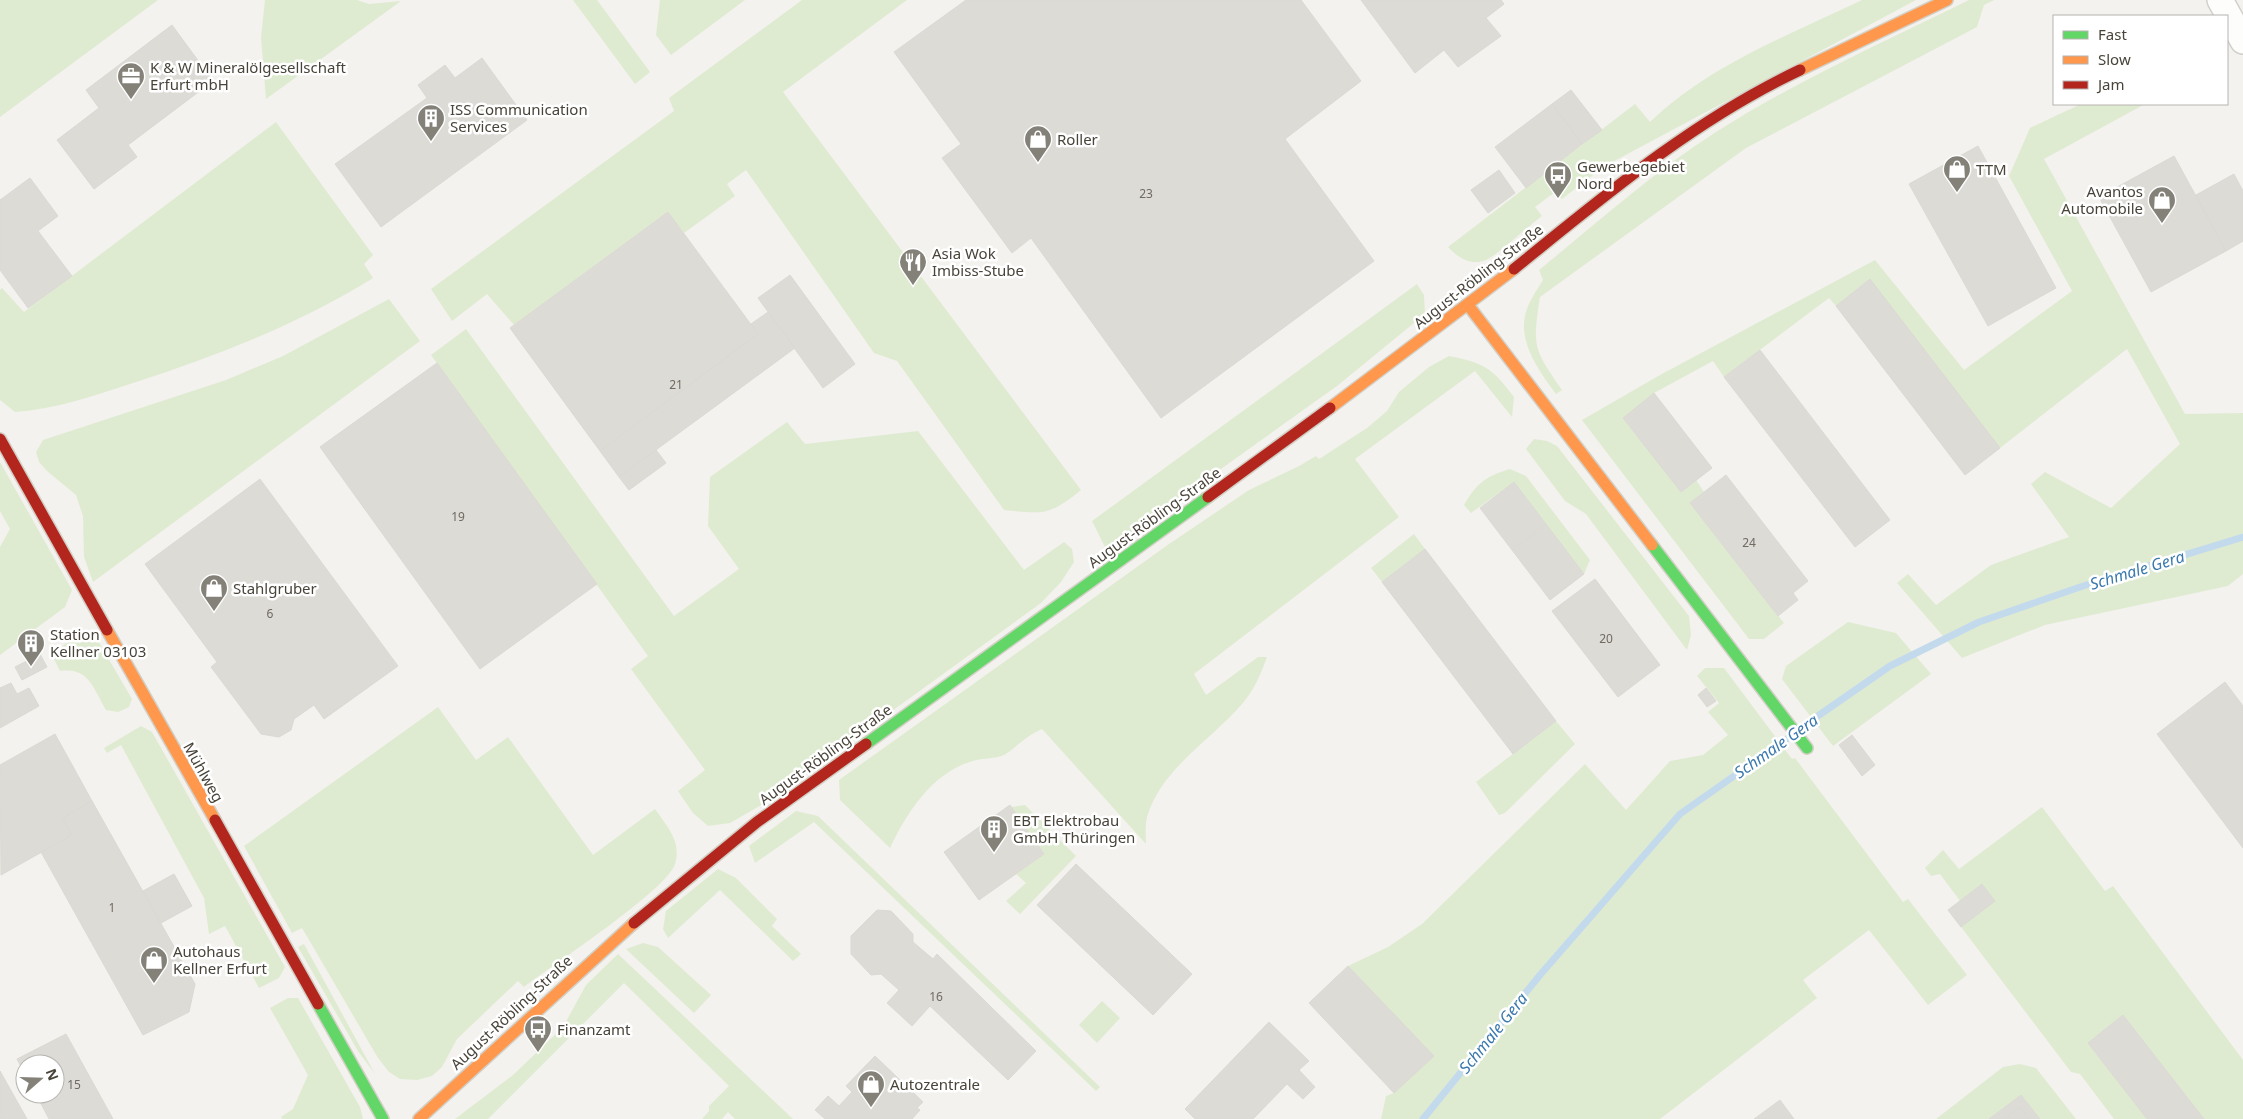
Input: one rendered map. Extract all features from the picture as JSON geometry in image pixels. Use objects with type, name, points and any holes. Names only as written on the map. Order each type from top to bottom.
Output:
[{"type":"street","name":"August-Röbling-Straße","points":[[419,1119],[617,936],[757,822],[1239,474],[1468,305],[1650,160],[1779,80],[1947,0]]},
{"type":"street","points":[[2220,0],[2243,41]]},
{"type":"street","points":[[1468,305],[1778,713],[1807,748]]},
{"type":"street","name":"Mühlweg","points":[[0,439],[384,1119]]},
{"type":"green space","points":[[0,0],[158,0],[0,117]]},
{"type":"green space","points":[[265,0],[357,0],[369,4],[401,1],[266,99],[261,37]]},
{"type":"green space","points":[[573,0],[597,0],[650,72],[635,84]]},
{"type":"green space","points":[[660,0],[745,0],[671,55],[656,35]]},
{"type":"green space","points":[[802,0],[907,0],[783,92],[1081,490],[1061,505],[1038,512],[1004,510],[897,361],[874,353],[746,170],[727,184],[735,196],[684,233],[668,212],[514,325],[487,294],[452,321],[431,289],[674,111],[669,98]]},
{"type":"green space","points":[[1862,0],[1916,0],[1605,166],[1562,199],[1555,192],[1535,207],[1542,216],[1486,260],[1475,262],[1465,260],[1448,247],[1635,104],[1650,122],[1673,102],[1724,68],[1778,39]]},
{"type":"green space","points":[[1969,0],[1994,0],[1984,5],[1977,27],[1746,148],[1540,297],[1536,338],[1541,356],[1562,390],[1556,394],[1537,366],[1527,345],[1525,334],[1524,323],[1527,308],[1543,280],[1539,270],[1670,164],[1746,113],[1809,79]]},
{"type":"green space","points":[[2079,105],[2143,105],[2044,159],[2185,414],[2243,413],[2243,574],[2228,586],[2045,625],[1962,658],[1897,583],[1908,574],[1936,605],[1991,565],[2069,537],[2031,484],[2045,472],[2111,508],[2180,444],[2127,349],[2000,448],[1870,279],[1836,306],[1829,298],[1724,377],[1713,361],[1654,393],[1623,418],[1681,492],[1696,480],[1704,492],[1691,503],[1784,623],[1764,639],[1749,639],[1582,420],[1660,375],[1875,260],[1964,370],[2072,291],[2009,176],[2030,128]]},
{"type":"green space","points":[[276,122],[373,255],[364,264],[373,278],[316,310],[257,338],[196,362],[118,388],[60,405],[15,412],[0,400],[0,290],[2,288],[24,312]]},
{"type":"green space","points":[[1417,284],[1424,295],[1425,314],[1337,386],[1176,501],[1117,547],[1105,547],[1092,521]]},
{"type":"green space","points":[[389,299],[420,341],[93,582],[84,557],[83,516],[76,495],[39,462],[36,452],[43,440],[226,380],[283,356]]},
{"type":"green space","points":[[466,329],[674,616],[739,569],[708,526],[710,477],[787,422],[805,444],[918,431],[1024,570],[1064,542],[1072,549],[1074,562],[1061,582],[1041,603],[765,803],[730,823],[708,826],[693,813],[678,791],[705,770],[631,669],[648,656],[431,355]]},
{"type":"green space","points":[[1449,356],[1480,364],[1500,379],[1514,397],[1512,417],[1475,371],[1355,459],[1399,517],[1194,674],[1206,695],[1258,657],[1267,657],[1257,682],[1242,704],[1188,756],[1163,784],[1147,817],[1146,844],[1042,729],[1032,734],[1004,755],[973,761],[959,766],[946,774],[923,795],[913,808],[890,848],[840,800],[839,780],[1169,544],[1249,490],[1316,456],[1319,459],[1367,428],[1387,411],[1399,392],[1429,367]]},
{"type":"green space","points":[[1534,439],[1547,441],[1557,446],[1689,616],[1691,635],[1687,650],[1586,514],[1565,501],[1526,449]]},
{"type":"green space","points":[[0,462],[72,590],[65,607],[0,655],[0,547],[10,529],[0,511]]},
{"type":"green space","points":[[1510,469],[1526,476],[1590,560],[1584,574],[1514,482],[1471,513],[1464,505],[1473,491],[1483,481],[1495,474]]},
{"type":"green space","points":[[1414,534],[1425,549],[1382,582],[1371,568]]},
{"type":"green space","points":[[1848,622],[1896,633],[1931,674],[1833,746],[1782,679],[1786,666]]},
{"type":"green space","points":[[84,632],[97,639],[132,699],[129,707],[118,712],[106,710],[93,687],[84,676],[78,672],[60,671],[51,653]]},
{"type":"green space","points":[[1705,668],[1724,668],[1792,759],[1795,758],[1903,902],[1908,899],[1967,975],[1928,1005],[1869,930],[1803,980],[1817,998],[1660,1119],[1381,1119],[1386,1096],[1394,1093],[1433,1056],[1348,966],[1388,947],[1422,924],[1585,764],[1626,810],[1670,761],[1703,755],[1728,735],[1708,712],[1719,703],[1697,676]]},
{"type":"green space","points":[[438,707],[476,760],[508,737],[593,855],[655,809],[675,841],[677,856],[675,864],[667,876],[631,909],[524,987],[518,981],[457,1039],[442,1067],[432,1076],[417,1080],[400,1079],[389,1072],[378,1058],[302,928],[292,933],[244,846]]},
{"type":"green space","points":[[1556,721],[1575,744],[1505,813],[1499,815],[1476,782]]},
{"type":"green space","points":[[141,726],[152,732],[285,967],[279,978],[259,988],[225,926],[209,934],[204,898],[121,745],[107,753],[104,748]]},
{"type":"green space","points":[[1025,805],[1076,856],[1020,914],[1006,901],[1026,883],[1016,874],[1044,854],[1011,807]]},
{"type":"green space","points":[[2042,807],[2105,891],[2113,886],[2243,1060],[2243,1119],[2204,1119],[2123,1015],[2088,1043],[2147,1119],[2114,1119],[2080,1074],[2071,1072],[1961,927],[1995,901],[1982,884],[1960,901],[1940,874],[1931,876],[1925,868],[1943,850],[1959,869]]},
{"type":"green space","points":[[796,811],[818,816],[1100,1087],[1096,1091],[814,822],[755,863],[749,846]]},
{"type":"green space","points":[[718,869],[736,878],[777,919],[772,926],[801,954],[793,961],[720,890],[668,938],[663,929],[666,911]]},
{"type":"green space","points":[[643,943],[658,947],[711,995],[694,1013],[626,949]]},
{"type":"green space","points":[[304,944],[375,1074],[358,1051],[298,947]]},
{"type":"green space","points":[[618,954],[793,1119],[735,1119],[728,1112],[722,1119],[702,1119],[709,1111],[709,1106],[729,1086],[624,983],[488,1119],[455,1119],[513,1075],[563,1027],[586,985]]},
{"type":"green space","points":[[288,998],[298,998],[360,1107],[363,1119],[282,1119],[281,1117],[293,1109],[308,1075],[270,1008]]},
{"type":"green space","points":[[1102,1001],[1120,1018],[1097,1043],[1079,1025]]},
{"type":"green space","points":[[2020,1064],[2036,1068],[2076,1119],[2040,1119],[2021,1095],[1989,1119],[1936,1119],[2003,1067]]},
{"type":"building","points":[[966,0],[1301,0],[1361,81],[1285,139],[1374,261],[1161,418],[1031,238],[1012,253],[942,158],[961,144],[894,52]]},
{"type":"building","points":[[1361,0],[1501,0],[1504,4],[1486,18],[1501,36],[1458,67],[1444,50],[1415,73]]},
{"type":"building","points":[[172,25],[213,81],[128,145],[137,157],[94,189],[57,140],[99,108],[86,90]]},
{"type":"building","name":"ISS Communication Services","points":[[482,58],[527,120],[381,227],[335,164],[427,98],[418,85],[445,65],[455,78]]},
{"type":"building","points":[[1571,90],[1602,130],[1582,144],[1552,104]]},
{"type":"building","points":[[1552,104],[1582,144],[1526,188],[1495,147]]},
{"type":"building","points":[[1978,146],[2056,288],[1988,326],[1909,184]]},
{"type":"building","name":"Avantos Automobile","points":[[2174,156],[2226,251],[2151,292],[2099,197]]},
{"type":"building","points":[[1499,170],[1515,193],[1488,213],[1471,190]]},
{"type":"building","points":[[2234,174],[2243,191],[2243,241],[2226,251],[2196,195]]},
{"type":"building","points":[[30,178],[58,216],[38,231],[72,276],[28,308],[0,270],[0,200]]},
{"type":"building","points":[[668,212],[758,334],[600,451],[510,328]]},
{"type":"building","points":[[790,275],[855,364],[823,388],[758,298]]},
{"type":"building","points":[[1870,279],[2000,448],[1965,475],[1836,306]]},
{"type":"building","points":[[768,312],[795,348],[619,477],[600,451],[758,334],[751,324]]},
{"type":"building","points":[[1760,350],[1890,520],[1855,547],[1724,377]]},
{"type":"building","points":[[437,363],[597,584],[480,669],[320,447]]},
{"type":"building","points":[[1654,393],[1712,468],[1681,492],[1623,418]]},
{"type":"building","points":[[656,450],[666,463],[629,490],[619,477]]},
{"type":"building","points":[[1726,475],[1808,581],[1793,593],[1798,600],[1778,616],[1690,503]]},
{"type":"building","points":[[260,479],[398,666],[324,719],[314,705],[294,719],[291,730],[279,737],[261,734],[211,667],[217,662],[145,564]]},
{"type":"building","points":[[1514,482],[1546,524],[1512,550],[1480,508]]},
{"type":"building","points":[[1546,524],[1584,574],[1550,600],[1512,550]]},
{"type":"building","points":[[1425,549],[1556,721],[1513,754],[1382,582]]},
{"type":"building","points":[[1595,579],[1660,665],[1618,697],[1552,611]]},
{"type":"building","name":"Station Kellner 03103","points":[[40,654],[47,667],[22,680],[15,667]]},
{"type":"building","points":[[2225,682],[2243,706],[2243,848],[2157,734]]},
{"type":"building","points":[[11,683],[17,694],[29,688],[39,706],[0,728],[0,688]]},
{"type":"building","points":[[1706,688],[1716,701],[1707,707],[1698,695]]},
{"type":"building","points":[[55,734],[92,801],[63,818],[72,835],[1,875],[0,765]]},
{"type":"building","points":[[1852,735],[1875,765],[1862,776],[1839,745]]},
{"type":"building","points":[[92,801],[195,984],[189,1012],[143,1035],[41,852],[72,835],[63,818]]},
{"type":"building","name":"EBT Elektrobau GmbH Thüringen","points":[[1010,805],[1044,854],[979,900],[944,852]]},
{"type":"building","points":[[1076,864],[1192,974],[1153,1015],[1037,905]]},
{"type":"building","points":[[174,874],[192,906],[161,923],[143,891]]},
{"type":"building","points":[[1982,884],[1995,901],[1961,927],[1948,910]]},
{"type":"building","points":[[877,910],[891,911],[913,934],[913,942],[933,959],[937,954],[1036,1051],[1008,1080],[930,1006],[912,1026],[887,1003],[899,990],[881,974],[871,975],[851,954],[851,936]]},
{"type":"building","points":[[1348,966],[1434,1056],[1394,1093],[1309,1003]]},
{"type":"building","points":[[2123,1015],[2204,1119],[2147,1119],[2088,1043]]},
{"type":"building","points":[[1269,1022],[1309,1061],[1299,1070],[1315,1087],[1303,1099],[1287,1084],[1253,1119],[1195,1119],[1185,1109]]},
{"type":"building","points":[[66,1034],[113,1119],[49,1119],[41,1104],[65,1104],[65,1054],[27,1054]]},
{"type":"building","points":[[875,1056],[923,1102],[917,1108],[920,1110],[912,1119],[825,1119],[815,1110],[828,1096],[839,1106],[852,1092],[846,1086]]},
{"type":"building","points":[[0,1071],[15,1098],[15,1104],[19,1104],[27,1119],[0,1119]]},
{"type":"building","points":[[2021,1095],[2040,1119],[1989,1119]]},
{"type":"building","points":[[1780,1100],[1794,1119],[1754,1119]]},
{"type":"building","points":[[2020,1107],[2029,1119],[2004,1119]]},
{"type":"waterway","name":"Schmale Gera","points":[[1799,729],[1890,666],[1979,622],[2083,586],[2243,537]]},
{"type":"waterway","name":"Schmale Gera","points":[[1423,1119],[1540,975],[1680,814],[1791,736]]},
{"type":"traffic: fast","points":[[866,744],[1208,497]]},
{"type":"traffic: fast","points":[[1652,545],[1807,748]]},
{"type":"traffic: fast","points":[[318,1004],[383,1119]]},
{"type":"traffic: slow","points":[[1800,70],[1947,0]]},
{"type":"traffic: slow","points":[[1330,408],[1514,269]]},
{"type":"traffic: slow","points":[[1468,305],[1652,545]]},
{"type":"traffic: slow","points":[[107,630],[215,820]]},
{"type":"traffic: slow","points":[[419,1119],[634,923]]},
{"type":"traffic: jam","points":[[1514,269],[1651,161],[1723,112],[1800,70]]},
{"type":"traffic: jam","points":[[1208,497],[1330,408]]},
{"type":"traffic: jam","points":[[0,439],[107,630]]},
{"type":"traffic: jam","points":[[634,923],[757,822],[866,744]]},
{"type":"traffic: jam","points":[[215,820],[318,1004]]},
{"type":"place","name":"K & W Mineralölgesellschaft Erfurt mbH","points":[[131,100]]},
{"type":"place","name":"ISS Communication Services","points":[[431,142]]},
{"type":"place","name":"Roller","points":[[1038,163]]},
{"type":"place","name":"TTM","points":[[1957,193]]},
{"type":"place","name":"Gewerbegebiet Nord","points":[[1558,199]]},
{"type":"place","name":"Avantos Automobile","points":[[2162,224]]},
{"type":"place","name":"Asia Wok Imbiss-Stube","points":[[913,286]]},
{"type":"place","name":"Stahlgruber","points":[[214,612]]},
{"type":"place","name":"Station Kellner 03103","points":[[31,667]]},
{"type":"place","name":"EBT Elektrobau GmbH Thüringen","points":[[994,853]]},
{"type":"place","name":"Autohaus Kellner Erfurt","points":[[154,984]]},
{"type":"place","name":"Finanzamt","points":[[538,1053]]},
{"type":"place","name":"Autozentrale","points":[[871,1108]]}]
